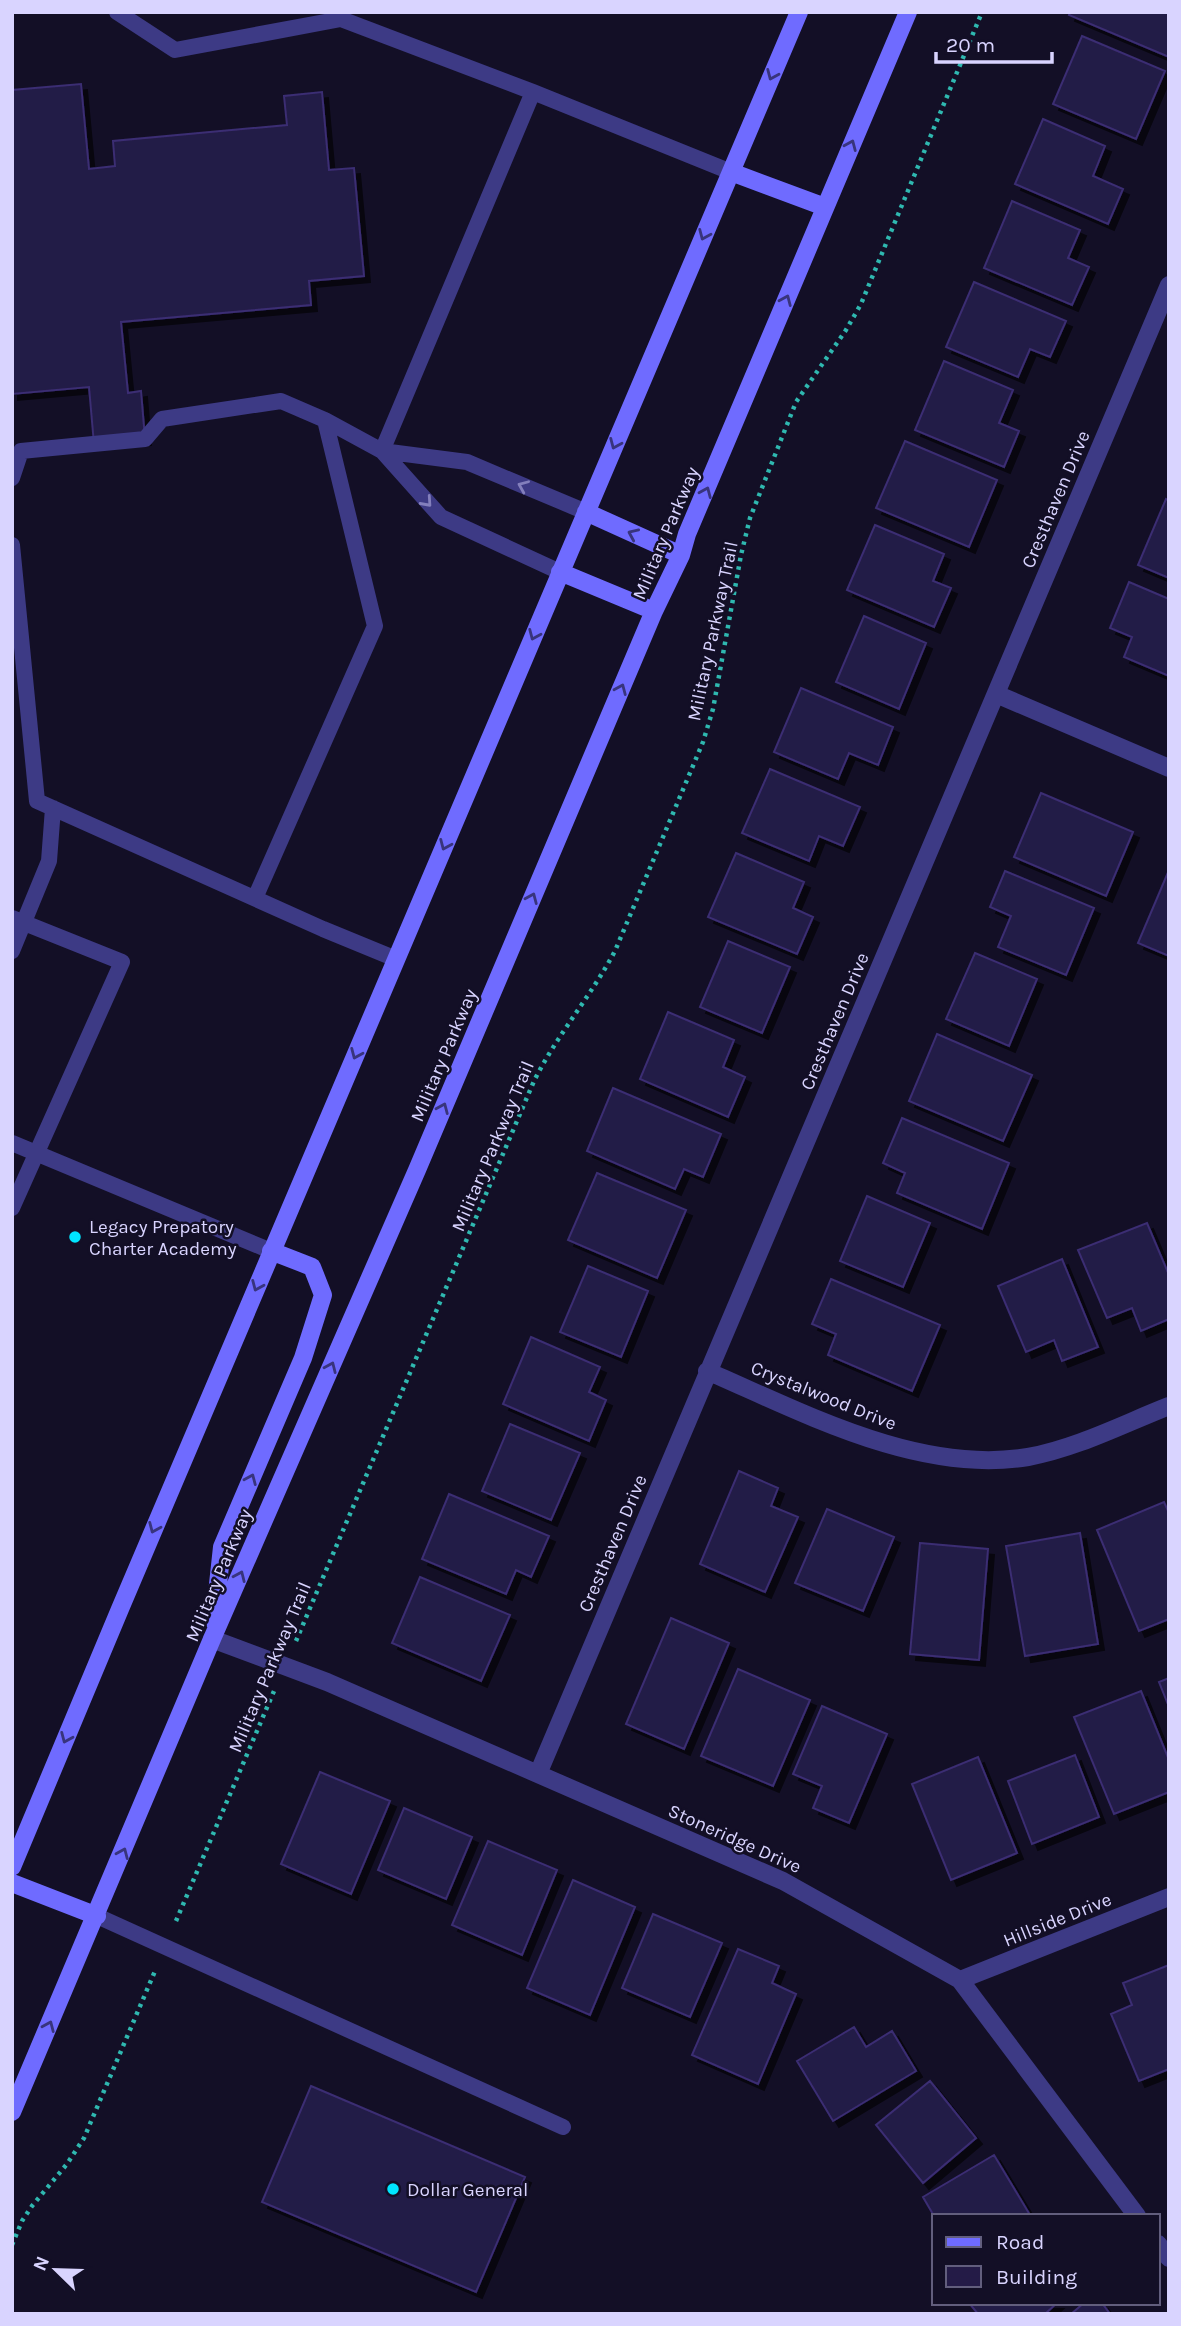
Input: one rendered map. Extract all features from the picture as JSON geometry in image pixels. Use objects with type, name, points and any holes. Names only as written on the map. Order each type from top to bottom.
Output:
[{"type":"main road","points":[[12,1867],[271,1251],[799,12]]},
{"type":"main road","name":"Military Parkway","points":[[12,2112],[212,1639],[417,1170],[654,611],[681,555],[687,534],[908,12]]},
{"type":"main road","points":[[731,172],[825,207]]},
{"type":"main road","points":[[586,512],[681,555]]},
{"type":"main road","points":[[560,572],[654,611]]},
{"type":"main road","points":[[212,1639],[222,1547],[303,1358],[323,1295],[312,1267],[271,1251]]},
{"type":"main road","points":[[12,1883],[97,1916]]},
{"type":"street","name":"Cresthaven Drive","points":[[538,1774],[1169,285]]},
{"type":"street","points":[[996,694],[1169,768]]},
{"type":"street","name":"Crystalwood Drive","points":[[707,1371],[861,1437],[919,1453],[985,1459],[1026,1457],[1060,1449],[1169,1406]]},
{"type":"street","name":"Stoneridge Drive","points":[[212,1639],[286,1665],[783,1881],[960,1980],[1136,2214]]},
{"type":"street","name":"Hillside Drive","points":[[960,1980],[1169,1897]]},
{"type":"lane","points":[[117,12],[176,50],[341,19],[731,172]]},
{"type":"lane","points":[[382,451],[533,93]]},
{"type":"lane","points":[[12,478],[21,451],[145,439],[162,419],[281,401],[325,420],[382,451],[441,517],[560,572]]},
{"type":"lane","points":[[255,898],[375,626],[325,420]]},
{"type":"lane","points":[[382,451],[467,462],[586,512]]},
{"type":"lane","points":[[12,545],[15,599],[37,801],[396,959]]},
{"type":"lane","points":[[12,951],[18,920],[49,861],[52,808]]},
{"type":"lane","points":[[12,1208],[122,962],[18,920]]},
{"type":"lane","points":[[12,1143],[271,1251]]},
{"type":"lane","points":[[97,1916],[563,2127]]},
{"type":"path","name":"Military Parkway Trail","points":[[12,2245],[32,2206],[67,2164],[84,2138],[534,1081],[545,1059],[598,983],[620,939],[703,742],[713,709],[750,518],[796,402],[846,330],[860,304],[982,12]]},
{"type":"building","points":[[1070,12],[1169,12],[1169,57],[1069,15]]},
{"type":"building","points":[[1082,36],[1165,71],[1136,139],[1053,104]]},
{"type":"building","points":[[81,84],[89,169],[115,166],[113,141],[287,125],[284,96],[322,92],[329,170],[354,168],[364,276],[309,281],[311,305],[121,322],[128,393],[141,391],[145,439],[94,444],[89,387],[12,394],[12,90]]},
{"type":"building","points":[[1043,119],[1105,146],[1093,176],[1123,189],[1108,224],[1015,184]]},
{"type":"building","points":[[1012,201],[1080,230],[1068,258],[1089,267],[1072,305],[984,268]]},
{"type":"building","points":[[974,282],[1066,321],[1050,357],[1030,349],[1018,377],[946,347]]},
{"type":"building","points":[[944,361],[1013,390],[999,423],[1019,431],[1004,467],[915,430]]},
{"type":"building","points":[[905,441],[997,480],[969,547],[876,508]]},
{"type":"building","points":[[1166,499],[1169,501],[1169,578],[1138,565]]},
{"type":"building","points":[[875,525],[944,554],[933,581],[951,588],[934,627],[847,590]]},
{"type":"building","points":[[1129,582],[1169,599],[1169,676],[1124,657],[1132,637],[1110,628]]},
{"type":"building","points":[[864,616],[926,643],[899,709],[836,682]]},
{"type":"building","points":[[801,688],[893,727],[878,765],[849,753],[838,779],[774,752]]},
{"type":"building","points":[[770,769],[860,807],[843,846],[819,836],[809,861],[742,833]]},
{"type":"building","points":[[1041,793],[1133,832],[1106,896],[1014,857]]},
{"type":"building","points":[[736,853],[804,882],[793,908],[813,917],[797,954],[708,917]]},
{"type":"building","points":[[1169,870],[1169,956],[1138,943]]},
{"type":"building","points":[[1005,871],[1094,908],[1066,975],[998,947],[1011,916],[990,907]]},
{"type":"building","points":[[728,941],[790,967],[762,1033],[700,1007]]},
{"type":"building","points":[[975,953],[1037,979],[1009,1046],[946,1019]]},
{"type":"building","points":[[668,1012],[734,1040],[723,1067],[745,1077],[728,1117],[640,1079]]},
{"type":"building","points":[[937,1034],[1032,1075],[1003,1141],[909,1101]]},
{"type":"building","points":[[613,1088],[721,1134],[703,1177],[684,1169],[675,1189],[587,1151]]},
{"type":"building","points":[[902,1118],[1009,1163],[982,1229],[897,1193],[905,1173],[883,1163]]},
{"type":"building","points":[[597,1173],[686,1210],[657,1278],[568,1240]]},
{"type":"building","points":[[867,1196],[930,1223],[903,1287],[840,1261]]},
{"type":"building","points":[[1147,1223],[1169,1275],[1169,1319],[1141,1331],[1132,1308],[1107,1318],[1078,1250]]},
{"type":"building","points":[[1062,1259],[1098,1347],[1062,1361],[1054,1340],[1026,1352],[998,1286]]},
{"type":"building","points":[[588,1266],[648,1291],[621,1357],[560,1332]]},
{"type":"building","points":[[831,1279],[940,1325],[912,1391],[828,1355],[836,1334],[812,1324]]},
{"type":"building","points":[[531,1337],[600,1367],[589,1392],[606,1400],[589,1441],[503,1404]]},
{"type":"building","points":[[510,1424],[580,1453],[551,1520],[482,1491]]},
{"type":"building","points":[[739,1471],[778,1488],[771,1506],[798,1517],[765,1592],[700,1564]]},
{"type":"building","points":[[449,1494],[549,1536],[531,1577],[516,1570],[506,1594],[422,1559]]},
{"type":"building","points":[[1164,1502],[1169,1513],[1169,1619],[1139,1631],[1097,1530]]},
{"type":"building","points":[[827,1509],[894,1537],[863,1611],[795,1583]]},
{"type":"building","points":[[1080,1533],[1098,1644],[1025,1656],[1006,1546]]},
{"type":"building","points":[[920,1543],[988,1549],[979,1660],[910,1654]]},
{"type":"building","points":[[420,1577],[510,1615],[481,1681],[392,1643]]},
{"type":"building","points":[[671,1618],[729,1643],[684,1749],[626,1724]]},
{"type":"building","points":[[738,1669],[810,1700],[773,1786],[701,1756]]},
{"type":"building","points":[[1169,1678],[1169,1707],[1159,1682]]},
{"type":"building","points":[[1141,1691],[1169,1760],[1169,1792],[1114,1814],[1074,1717]]},
{"type":"building","points":[[822,1706],[887,1734],[849,1823],[813,1808],[822,1786],[793,1774]]},
{"type":"building","points":[[1075,1755],[1099,1817],[1032,1844],[1008,1781]]},
{"type":"building","points":[[978,1757],[1017,1853],[951,1880],[912,1784]]},
{"type":"building","points":[[320,1772],[390,1801],[351,1894],[281,1864]]},
{"type":"building","points":[[404,1808],[472,1837],[446,1899],[378,1870]]},
{"type":"building","points":[[488,1841],[557,1870],[522,1955],[452,1925]]},
{"type":"building","points":[[573,1880],[635,1907],[590,2015],[527,1988]]},
{"type":"building","points":[[653,1914],[722,1943],[690,2017],[622,1988]]},
{"type":"building","points":[[738,1949],[779,1966],[772,1983],[796,1994],[758,2084],[692,2055]]},
{"type":"building","points":[[1169,1965],[1169,2069],[1139,2081],[1111,2014],[1132,2005],[1123,1983]]},
{"type":"building","points":[[854,2027],[866,2047],[892,2031],[916,2071],[833,2121],[797,2061]]},
{"type":"building","points":[[930,2081],[976,2138],[923,2183],[876,2125]]},
{"type":"building","name":"Dollar General","points":[[311,2086],[525,2177],[476,2292],[262,2202]]},
{"type":"building","points":[[994,2155],[1029,2214],[933,2214],[923,2197]]},
{"type":"building","points":[[971,2305],[1055,2305],[1045,2314],[978,2314]]},
{"type":"building","points":[[1082,2305],[1103,2305],[1110,2314],[1071,2314]]},
{"type":"place","name":"Legacy Prepatory Charter Academy","points":[[75,1237]]},
{"type":"place","name":"Dollar General","points":[[393,2189]]}]
